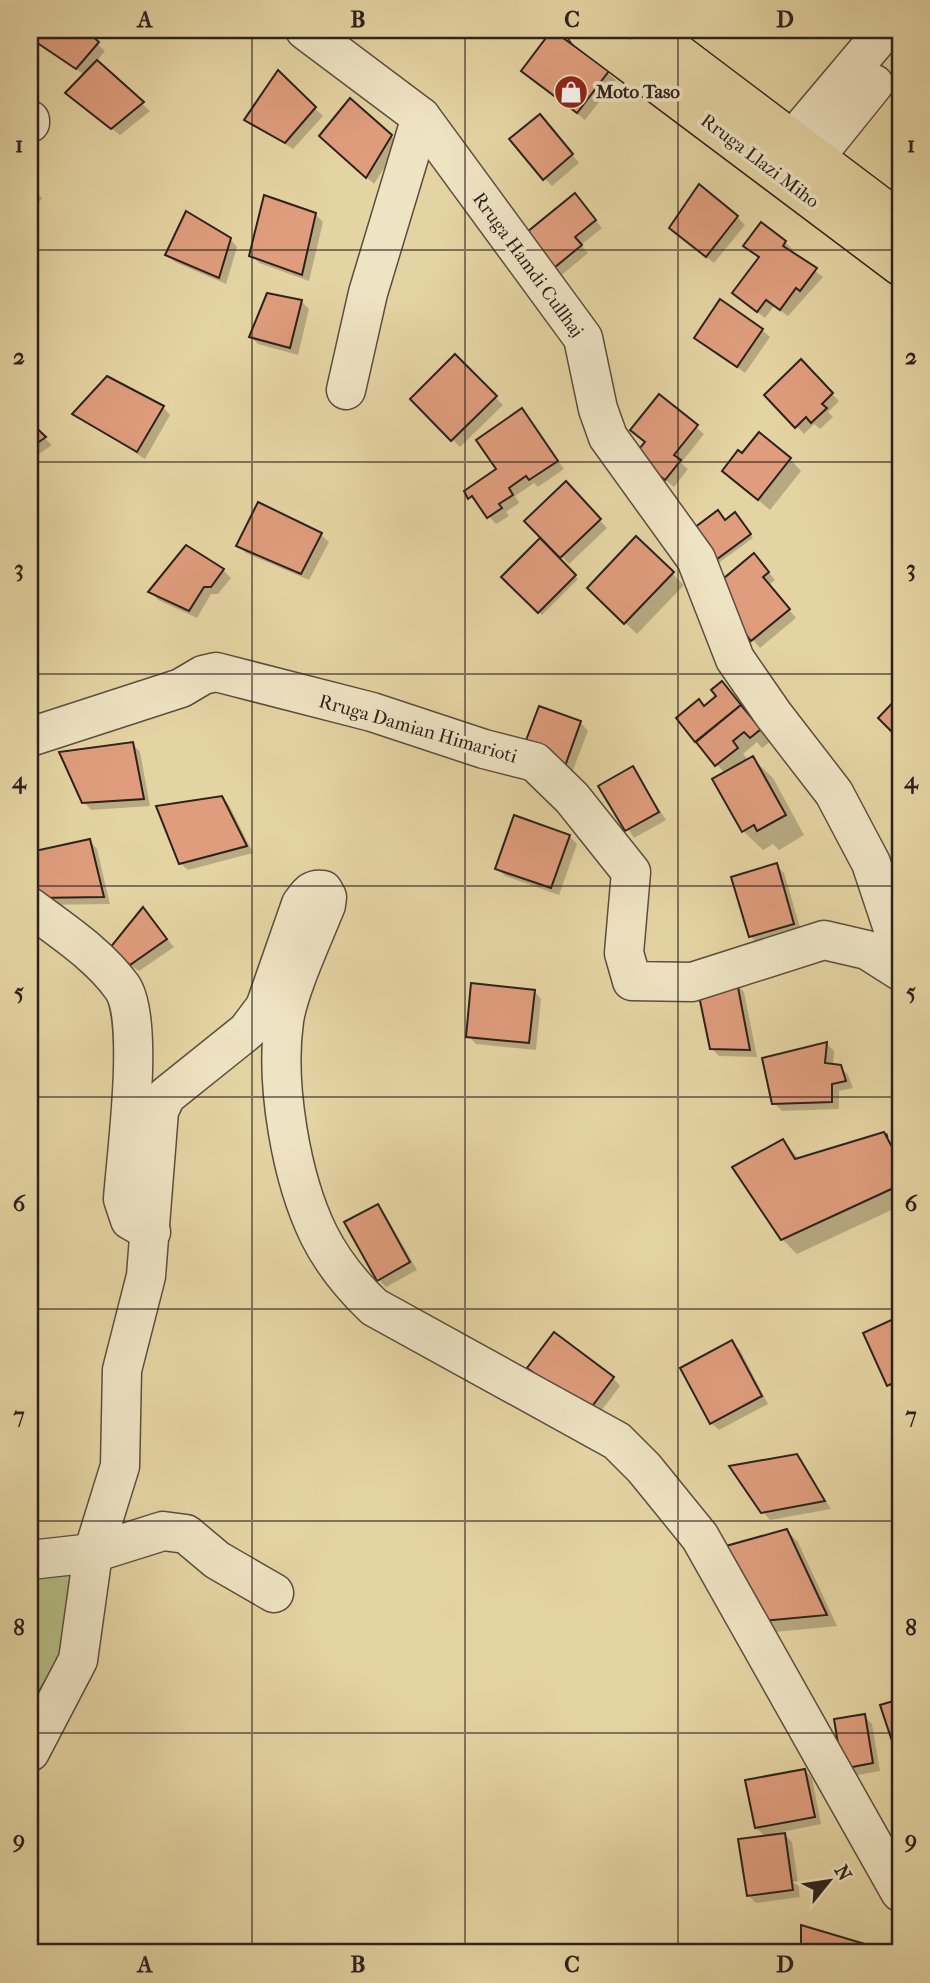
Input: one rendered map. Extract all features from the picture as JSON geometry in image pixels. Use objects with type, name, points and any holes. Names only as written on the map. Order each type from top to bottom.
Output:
[{"type":"main road","name":"Rruga Llazi Miho","points":[[586,30],[793,162],[900,221]]},
{"type":"main road","name":"Rruga Llazi Miho","points":[[647,30],[793,162],[900,266]]},
{"type":"street","name":"Rruga Hamdi Cullhaj","points":[[305,30],[421,117],[583,338],[598,409],[608,437],[696,559],[735,659],[773,714],[834,793],[872,863],[900,950]]},
{"type":"street","points":[[793,162],[885,30]]},
{"type":"street","points":[[793,162],[900,53]]},
{"type":"street","points":[[346,390],[368,293],[421,117]]},
{"type":"street","name":"Rruga Damian Himarioti","points":[[30,737],[181,688],[202,675],[216,673],[372,712],[484,749],[534,762],[572,798],[631,872],[625,953],[632,981],[691,982],[824,940],[867,950],[900,971]]},
{"type":"street","points":[[30,1752],[78,1660],[93,1553],[120,1466],[122,1370],[146,1276],[159,1111],[166,1096],[247,1031],[265,1007],[301,904],[310,891],[323,890],[327,897],[326,905],[284,1018],[280,1068],[300,1178],[320,1236],[348,1282],[374,1307],[617,1441],[644,1468],[700,1537],[900,1892]]},
{"type":"street","points":[[30,907],[95,956],[124,990],[134,1025],[123,1199],[130,1220],[151,1232]]},
{"type":"street","points":[[30,1560],[93,1553],[163,1531],[186,1534],[204,1546],[217,1560],[274,1593]]},
{"type":"path","points":[[887,1136],[900,1132]]},
{"type":"green space","points":[[30,1567],[82,1567],[64,1660],[45,1681],[30,1706]]},
{"type":"building","points":[[30,30],[85,30],[99,42],[76,69],[30,38]]},
{"type":"building","name":"Moto Taso","points":[[552,30],[609,71],[577,113],[521,71]]},
{"type":"building","points":[[97,60],[144,102],[111,129],[65,93]]},
{"type":"building","points":[[278,70],[316,107],[285,143],[244,120]]},
{"type":"building","points":[[350,98],[392,135],[366,178],[319,136]]},
{"type":"building","points":[[540,114],[573,154],[543,180],[509,139]]},
{"type":"building","points":[[699,184],[738,216],[706,257],[669,228]]},
{"type":"building","points":[[575,193],[596,220],[575,237],[582,245],[549,272],[521,237]]},
{"type":"building","points":[[264,195],[316,213],[302,275],[249,256]]},
{"type":"building","points":[[186,211],[231,238],[219,278],[165,255]]},
{"type":"building","points":[[761,222],[786,241],[783,246],[817,268],[800,291],[796,288],[780,310],[766,300],[757,312],[732,293],[759,257],[743,246]]},
{"type":"building","points":[[267,293],[302,300],[290,348],[249,337]]},
{"type":"building","points":[[720,299],[763,329],[737,367],[694,338]]},
{"type":"building","points":[[455,354],[497,396],[451,441],[410,399]]},
{"type":"building","points":[[801,359],[833,393],[822,404],[827,408],[811,423],[806,417],[795,428],[764,395]]},
{"type":"building","points":[[107,376],[164,406],[137,452],[72,414]]},
{"type":"building","points":[[659,394],[698,425],[674,455],[681,460],[665,480],[634,455],[645,442],[630,430]]},
{"type":"building","points":[[522,408],[558,461],[529,480],[526,476],[509,488],[513,495],[499,504],[502,508],[487,518],[472,496],[468,499],[464,491],[496,469],[476,440]]},
{"type":"building","points":[[30,422],[46,437],[30,448]]},
{"type":"building","points":[[759,432],[791,458],[758,500],[722,471],[738,450],[742,453]]},
{"type":"building","points":[[566,481],[601,519],[560,558],[524,521]]},
{"type":"building","points":[[258,502],[322,533],[301,574],[236,546]]},
{"type":"building","points":[[718,510],[725,520],[735,512],[751,534],[709,565],[686,534]]},
{"type":"building","points":[[636,536],[674,572],[624,624],[587,588]]},
{"type":"building","points":[[540,538],[576,575],[538,613],[501,577]]},
{"type":"building","points":[[186,545],[224,569],[211,587],[204,587],[189,611],[148,592]]},
{"type":"building","points":[[754,553],[769,572],[763,577],[790,609],[751,641],[711,589]]},
{"type":"building","points":[[722,681],[741,705],[695,742],[676,718],[699,699],[704,706],[716,696],[711,690]]},
{"type":"building","points":[[900,695],[900,740],[878,718]]},
{"type":"building","points":[[741,705],[761,729],[750,738],[744,732],[733,741],[738,748],[715,766],[696,742]]},
{"type":"building","points":[[539,706],[581,721],[564,769],[525,743]]},
{"type":"building","points":[[133,742],[144,799],[82,803],[59,752]]},
{"type":"building","points":[[753,756],[786,815],[757,831],[754,825],[742,832],[712,779]]},
{"type":"building","points":[[633,766],[659,812],[625,831],[598,786]]},
{"type":"building","points":[[222,796],[247,846],[179,864],[156,806]]},
{"type":"building","points":[[514,815],[570,835],[551,888],[495,869]]},
{"type":"building","points":[[90,839],[104,897],[34,898],[30,889],[30,852]]},
{"type":"building","points":[[777,863],[794,924],[749,937],[731,877]]},
{"type":"building","points":[[143,907],[167,939],[130,965],[109,949]]},
{"type":"building","points":[[737,982],[750,1050],[710,1049],[698,991]]},
{"type":"building","points":[[471,983],[535,990],[529,1043],[466,1037]]},
{"type":"building","points":[[827,1042],[825,1063],[841,1065],[846,1081],[832,1084],[832,1102],[772,1104],[762,1058]]},
{"type":"building","points":[[884,1132],[900,1162],[900,1185],[781,1240],[732,1167],[783,1139],[795,1159]]},
{"type":"building","points":[[378,1204],[410,1262],[377,1281],[344,1222]]},
{"type":"building","points":[[900,1316],[900,1380],[887,1386],[863,1333]]},
{"type":"building","points":[[554,1332],[614,1377],[587,1413],[527,1368]]},
{"type":"building","points":[[732,1340],[762,1396],[710,1424],[680,1368]]},
{"type":"building","points":[[797,1454],[825,1501],[761,1513],[729,1466]]},
{"type":"building","points":[[787,1529],[827,1615],[762,1621],[726,1546]]},
{"type":"building","points":[[900,1699],[900,1756],[897,1756],[880,1705]]},
{"type":"building","points":[[865,1714],[873,1763],[842,1769],[834,1719]]},
{"type":"building","points":[[805,1769],[815,1817],[755,1828],[745,1780]]},
{"type":"building","points":[[785,1833],[793,1890],[747,1896],[738,1839]]},
{"type":"building","points":[[801,1925],[865,1944],[865,1953],[801,1953]]},
{"type":"place","name":"Moto Taso","points":[[571,92]]}]
